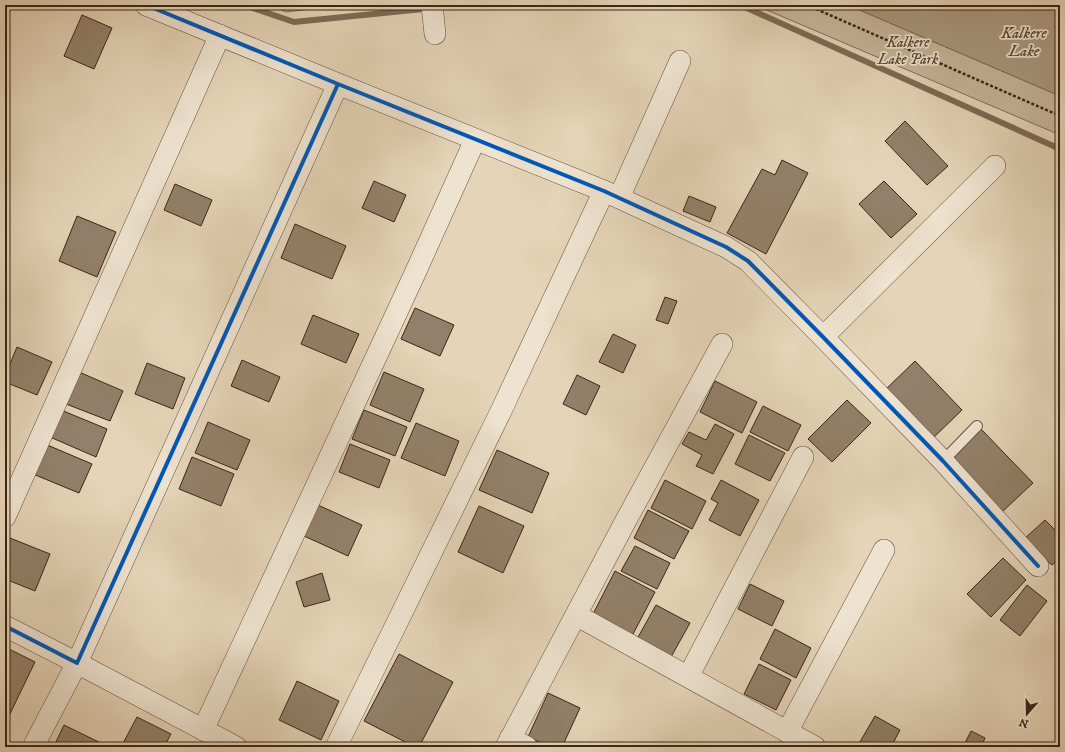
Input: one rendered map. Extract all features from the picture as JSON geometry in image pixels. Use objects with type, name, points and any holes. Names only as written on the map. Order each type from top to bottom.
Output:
[{"type":"street","points":[[146,5],[611,195],[726,247],[748,261],[943,461],[1038,566]]},
{"type":"street","points":[[5,517],[220,35]]},
{"type":"street","points":[[336,747],[501,411],[680,61]]},
{"type":"street","points":[[33,747],[77,663],[338,84]]},
{"type":"street","points":[[203,730],[416,271],[475,140]]},
{"type":"street","points":[[822,337],[995,166]]},
{"type":"street","points":[[514,744],[576,615],[722,344]]},
{"type":"street","points":[[688,676],[802,457]]},
{"type":"street","points":[[788,732],[884,550]]},
{"type":"street","points":[[576,615],[815,747]]},
{"type":"street","points":[[5,626],[236,747]]},
{"type":"lane","points":[[943,461],[978,426]]},
{"type":"path","points":[[807,5],[1060,116]]},
{"type":"green space","points":[[269,5],[345,5],[286,12]]},
{"type":"green space","name":"Kalkere Lake Park","points":[[755,5],[848,5],[1060,96],[1060,135]]},
{"type":"water","name":"Kalkere Lake","points":[[848,5],[1060,5],[1060,96]]},
{"type":"building","points":[[82,15],[112,28],[94,69],[64,56]]},
{"type":"building","points":[[905,121],[948,166],[927,185],[885,141]]},
{"type":"building","points":[[782,160],[808,173],[766,254],[727,233],[762,169],[775,175]]},
{"type":"building","points":[[374,181],[406,195],[394,222],[362,208]]},
{"type":"building","points":[[884,181],[917,214],[891,238],[859,204]]},
{"type":"building","points":[[175,184],[212,200],[201,226],[164,210]]},
{"type":"building","points":[[689,196],[716,207],[710,222],[683,211]]},
{"type":"building","points":[[77,216],[116,232],[97,277],[59,261]]},
{"type":"building","points":[[295,224],[346,246],[332,279],[281,258]]},
{"type":"building","points":[[1058,295],[1060,296],[1060,315],[1058,315]]},
{"type":"building","points":[[665,297],[677,301],[668,324],[656,320]]},
{"type":"building","points":[[415,308],[454,325],[440,356],[401,339]]},
{"type":"building","points":[[313,315],[359,334],[346,363],[301,344]]},
{"type":"building","points":[[613,334],[636,345],[623,373],[599,362]]},
{"type":"building","points":[[17,347],[52,362],[37,395],[5,382],[5,376]]},
{"type":"building","points":[[242,360],[280,377],[269,402],[231,386]]},
{"type":"building","points":[[915,361],[962,410],[931,440],[884,391]]},
{"type":"building","points":[[147,363],[185,378],[173,409],[135,394]]},
{"type":"building","points":[[79,372],[123,391],[110,421],[66,404]]},
{"type":"building","points":[[384,372],[424,389],[410,422],[370,405]]},
{"type":"building","points":[[577,375],[600,386],[586,415],[563,404]]},
{"type":"building","points":[[715,381],[757,402],[742,433],[700,412]]},
{"type":"building","points":[[847,400],[871,423],[832,462],[808,439]]},
{"type":"building","points":[[763,406],[801,425],[788,451],[750,432]]},
{"type":"building","points":[[61,410],[107,429],[96,457],[50,437]]},
{"type":"building","points":[[364,410],[407,427],[395,456],[352,439]]},
{"type":"building","points":[[208,422],[250,440],[237,470],[195,453]]},
{"type":"building","points":[[416,423],[459,441],[445,476],[401,458]]},
{"type":"building","points":[[715,424],[734,434],[713,474],[696,466],[702,455],[682,444],[689,432],[706,440]]},
{"type":"building","points":[[981,429],[1033,483],[1002,512],[951,459]]},
{"type":"building","points":[[749,435],[785,453],[770,481],[735,464]]},
{"type":"building","points":[[45,444],[92,464],[79,493],[33,474]]},
{"type":"building","points":[[350,444],[390,460],[379,488],[339,472]]},
{"type":"building","points":[[497,450],[549,473],[532,513],[479,490]]},
{"type":"building","points":[[192,457],[234,474],[221,506],[179,489]]},
{"type":"building","points":[[665,480],[706,501],[692,529],[651,508]]},
{"type":"building","points":[[721,480],[759,500],[740,536],[709,520],[718,503],[711,499]]},
{"type":"building","points":[[318,505],[362,525],[348,556],[304,536]]},
{"type":"building","points":[[479,506],[524,526],[503,573],[458,552]]},
{"type":"building","points":[[648,510],[689,531],[674,559],[634,538]]},
{"type":"building","points":[[1045,520],[1060,535],[1060,558],[1052,565],[1023,540]]},
{"type":"building","points":[[5,536],[50,554],[35,591],[5,579]]},
{"type":"building","points":[[635,546],[670,563],[657,589],[621,571]]},
{"type":"building","points":[[1003,558],[1026,580],[991,617],[967,594]]},
{"type":"building","points":[[615,571],[655,592],[632,636],[592,616]]},
{"type":"building","points":[[322,573],[330,600],[304,607],[296,582]]},
{"type":"building","points":[[750,584],[784,601],[772,626],[738,609]]},
{"type":"building","points":[[1027,585],[1047,601],[1020,636],[1000,620]]},
{"type":"building","points":[[656,605],[690,623],[671,657],[637,639]]},
{"type":"building","points":[[775,629],[811,648],[796,678],[760,659]]},
{"type":"building","points":[[5,647],[35,662],[8,718],[5,717]]},
{"type":"building","points":[[399,654],[453,682],[419,747],[415,747],[364,721]]},
{"type":"building","points":[[759,664],[791,680],[776,710],[744,694]]},
{"type":"building","points":[[297,681],[339,701],[321,740],[279,720]]},
{"type":"building","points":[[548,693],[580,708],[562,747],[551,747],[528,737]]},
{"type":"building","points":[[875,716],[900,730],[891,747],[857,747]]},
{"type":"building","points":[[137,717],[171,734],[164,747],[121,747]]},
{"type":"building","points":[[64,725],[107,746],[54,746]]},
{"type":"building","points":[[971,731],[985,738],[981,747],[963,747]]},
{"type":"waterway","points":[[244,5],[294,22],[463,5]]},
{"type":"waterway","points":[[737,5],[747,8],[1060,149]]},
{"type":"cycle path","points":[[146,5],[604,191],[726,247],[748,261],[823,337],[943,461],[1038,566]]},
{"type":"cycle path","points":[[5,626],[77,663],[338,84]]}]
